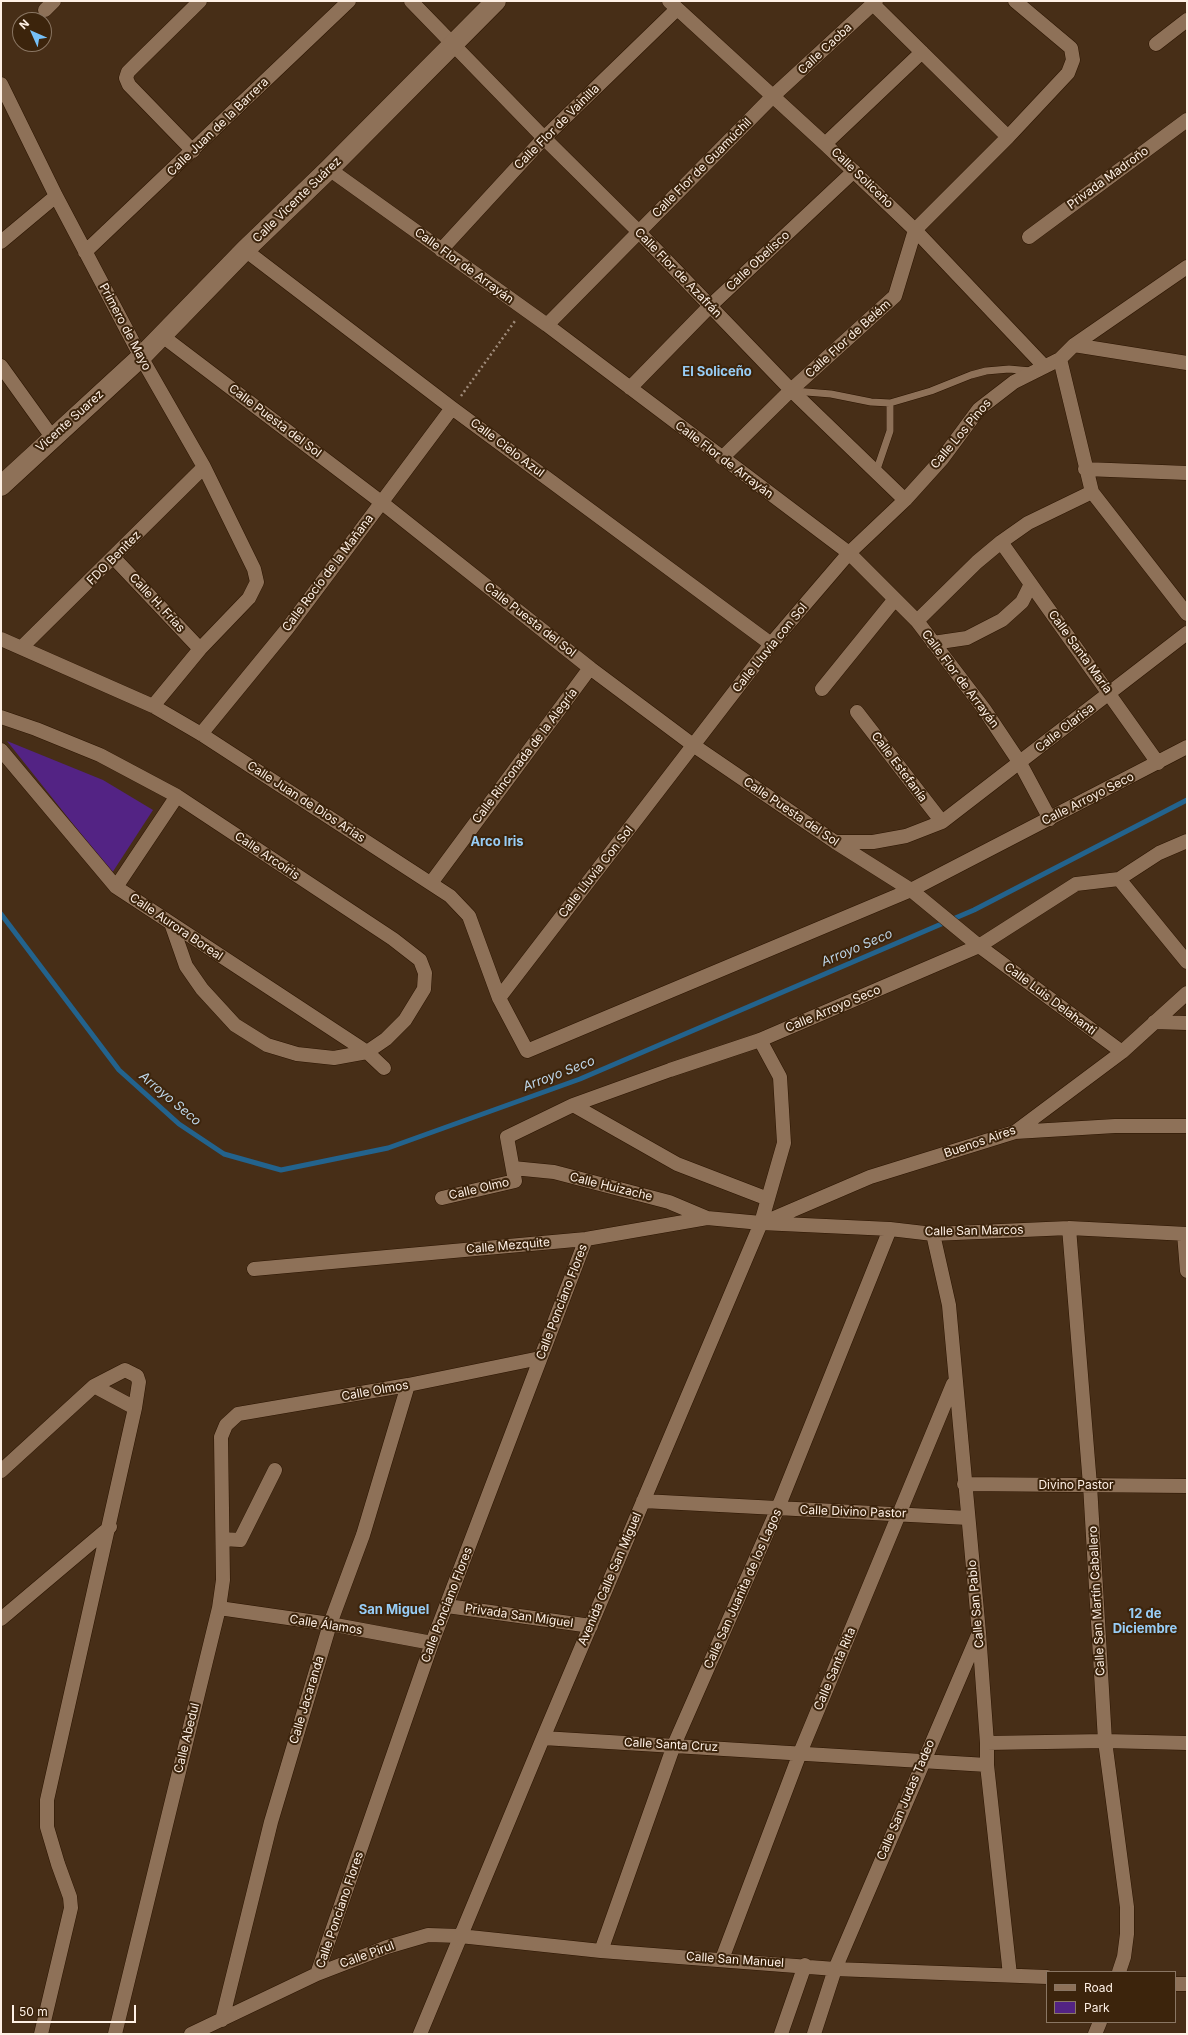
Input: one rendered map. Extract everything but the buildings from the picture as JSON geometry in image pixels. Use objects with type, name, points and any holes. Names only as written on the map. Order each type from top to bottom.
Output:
[{"type":"street","points":[[193,152],[129,85],[126,78],[128,72],[136,63],[200,1]]},
{"type":"street","name":"Calle Juan de la Barrera","points":[[86,252],[193,152],[349,1]]},
{"type":"street","name":"Calle Flor de Azafrán","points":[[411,1],[544,138],[639,232],[792,390],[905,500]]},
{"type":"street","name":"Calle Vicente Suárez","points":[[141,357],[245,250],[329,169],[496,1]]},
{"type":"street","name":"Calle Flor de Belém","points":[[722,458],[792,390],[896,296],[915,230],[1008,137],[1068,72],[1073,60],[1071,48],[1015,1]]},
{"type":"street","points":[[875,3],[1008,137]]},
{"type":"street","name":"Calle Caoba","points":[[773,96],[875,3]]},
{"type":"street","name":"Calle Soliceño","points":[[673,5],[825,144],[915,230],[1039,369]]},
{"type":"street","name":"Calle Flor de Vainilla","points":[[441,250],[544,138],[673,5]]},
{"type":"street","points":[[1156,44],[1187,20]]},
{"type":"street","points":[[825,144],[922,52]]},
{"type":"street","name":"Primero de Mayo","points":[[1,84],[56,196],[141,357],[204,467],[254,569],[256,582],[249,598],[200,649]]},
{"type":"street","name":"Calle Flor de Guamúchil","points":[[547,325],[773,96]]},
{"type":"street","name":"Privada Madroño","points":[[1029,237],[1187,120]]},
{"type":"street","name":"Calle Flor de Arrayán","points":[[329,169],[547,325],[849,553],[916,621],[984,709],[1020,763],[1050,819]]},
{"type":"street","name":"Calle Obelisco","points":[[630,388],[710,307],[854,171]]},
{"type":"street","points":[[1,242],[56,196]]},
{"type":"street","name":"Calle Cielo Azul","points":[[245,250],[452,408],[770,644]]},
{"type":"street","name":"Calle Los Pinos","points":[[849,553],[905,500],[942,459],[980,409],[1014,382],[1060,358],[1074,345],[1187,267]]},
{"type":"street","name":"Calle Puesta del Sol","points":[[161,336],[381,502],[590,668],[693,745],[835,842],[911,890],[963,934]]},
{"type":"street","points":[[1074,345],[1187,363]]},
{"type":"street","name":"Vicente Suarez","points":[[1,486],[52,437],[141,357]]},
{"type":"street","points":[[1060,358],[1085,469],[1092,492],[1187,614]]},
{"type":"street","points":[[1,366],[52,437]]},
{"type":"street","name":"Calle Rocío de la Mañana","points":[[201,734],[287,629],[452,408]]},
{"type":"street","name":"FDO Benitez","points":[[22,647],[114,558],[204,467]]},
{"type":"street","points":[[1085,469],[1187,473]]},
{"type":"street","points":[[916,621],[977,562],[1001,542],[1028,523],[1092,492]]},
{"type":"street","name":"Calle Santa María","points":[[1001,542],[1110,693],[1158,763]]},
{"type":"street","name":"Calle Lluvia con Sol","points":[[693,745],[770,644],[849,553]]},
{"type":"street","name":"Calle H. Frías","points":[[114,558],[200,649]]},
{"type":"street","points":[[933,643],[967,638],[1002,620],[1022,602],[1031,584]]},
{"type":"street","points":[[822,689],[895,600]]},
{"type":"street","name":"Calle Clarisa","points":[[835,842],[873,842],[906,836],[942,822],[1187,633]]},
{"type":"street","name":"Calle Juan de Dios Arias","points":[[1,639],[153,706],[201,734],[450,896],[469,916],[499,998],[527,1051]]},
{"type":"street","points":[[153,706],[200,649]]},
{"type":"street","name":"Calle Rinconada de la Alegría","points":[[431,884],[590,668]]},
{"type":"street","name":"Calle Estefanía","points":[[857,712],[942,822]]},
{"type":"street","name":"Calle Arcoíris","points":[[1,717],[36,729],[100,756],[177,796],[393,939],[420,960],[424,973],[424,989],[405,1020],[386,1039],[367,1052]]},
{"type":"street","name":"Calle Lluvia Con Sol","points":[[499,998],[693,745]]},
{"type":"street","name":"Calle Arroyo Seco","points":[[527,1051],[911,890],[1187,747]]},
{"type":"street","name":"Calle Aurora Boreal","points":[[1,750],[116,888],[367,1052],[384,1068]]},
{"type":"street","points":[[116,888],[177,796]]},
{"type":"street","name":"Calle Arroyo Seco","points":[[514,1174],[507,1137],[573,1105],[670,1070],[760,1040],[979,946],[1076,884],[1119,879],[1159,853],[1187,841]]},
{"type":"street","points":[[1119,879],[1187,962]]},
{"type":"street","points":[[172,926],[186,966],[202,989],[235,1025],[267,1045],[297,1054],[334,1058],[367,1052]]},
{"type":"street","name":"Calle Luis Delahanti","points":[[963,934],[1122,1052]]},
{"type":"street","name":"Buenos Aires","points":[[761,1223],[870,1178],[1015,1132],[1122,1052],[1187,994]]},
{"type":"street","points":[[1154,1022],[1187,1023]]},
{"type":"street","name":"Avenida Calle San Miguel","points":[[420,2034],[543,1738],[761,1223],[784,1143],[780,1077],[760,1040]]},
{"type":"street","points":[[573,1105],[676,1164],[768,1199]]},
{"type":"street","points":[[1015,1132],[1115,1126],[1187,1126]]},
{"type":"street","name":"Calle Huizache","points":[[514,1174],[554,1172],[669,1202],[707,1218]]},
{"type":"street","name":"Calle Olmo","points":[[442,1198],[514,1174]]},
{"type":"street","name":"Calle Mezquite","points":[[254,1269],[586,1239],[707,1218],[761,1223]]},
{"type":"street","name":"Calle San Marcos","points":[[761,1223],[890,1229],[933,1234],[1069,1228],[1185,1234]]},
{"type":"street","name":"Calle San Martín Caballero","points":[[1069,1228],[1090,1485],[1105,1741],[1127,1907],[1127,1934],[1124,1956],[1119,1971]]},
{"type":"street","name":"Calle San Juanita de los Lagos","points":[[601,1951],[674,1745],[778,1508],[890,1229]]},
{"type":"street","name":"Calle San Pablo","points":[[933,1234],[948,1305],[954,1382],[979,1633],[987,1743],[987,1765],[1010,1975]]},
{"type":"street","points":[[1185,1234],[1187,1271]]},
{"type":"street","name":"Calle Ponciano Flores","points":[[317,1974],[432,1644],[586,1239]]},
{"type":"street","name":"Calle Olmos","points":[[221,1437],[226,1425],[238,1414],[408,1385],[540,1358]]},
{"type":"street","points":[[1,1471],[94,1386],[125,1370],[131,1371],[137,1376],[140,1382],[135,1408],[110,1527],[48,1800],[48,1827],[58,1864],[68,1891],[71,1908],[41,2034]]},
{"type":"street","name":"Calle Santa Rita","points":[[722,1959],[800,1753],[954,1382]]},
{"type":"street","name":"Calle Jacaranda","points":[[222,2020],[271,1822],[330,1624],[363,1536],[408,1385]]},
{"type":"street","points":[[94,1386],[135,1408]]},
{"type":"street","name":"Calle Abedul","points":[[116,2034],[219,1608],[223,1580],[221,1437]]},
{"type":"street","points":[[223,1539],[240,1540],[275,1470]]},
{"type":"street","name":"Divino Pastor","points":[[964,1484],[1187,1486]]},
{"type":"street","name":"Calle Divino Pastor","points":[[643,1501],[900,1513],[968,1518]]},
{"type":"street","points":[[1,1619],[110,1527]]},
{"type":"street","name":"Privada San Miguel","points":[[447,1606],[591,1626]]},
{"type":"street","name":"Calle Álamos","points":[[219,1608],[330,1624],[432,1644]]},
{"type":"street","name":"Calle San Judas Tadeo","points":[[814,2034],[835,1968],[923,1760],[979,1633]]},
{"type":"street","name":"Calle Santa Cruz","points":[[543,1738],[987,1765]]},
{"type":"street","points":[[987,1743],[1105,1741],[1187,1743]]},
{"type":"street","name":"Calle Pirul","points":[[191,2034],[317,1974],[387,1947],[428,1935],[460,1936]]},
{"type":"street","name":"Calle San Manuel","points":[[460,1936],[601,1951],[835,1968],[1046,1977]]},
{"type":"street","points":[[781,2034],[804,1965]]},
{"type":"street","points":[[1176,1984],[1187,1984]]},
{"type":"street","points":[[1095,2034],[1100,2023]]},
{"type":"lane","points":[[792,390],[831,394],[871,402],[890,403],[931,391],[972,374],[1009,369],[1039,369]]},
{"type":"lane","points":[[876,472],[890,431],[890,403]]},
{"type":"path","points":[[452,408],[524,309]]},
{"type":"green space","points":[[7,741],[103,780],[153,810],[112,873]]},
{"type":"waterway","name":"Arroyo Seco","points":[[1,914],[119,1070],[179,1124],[224,1154],[281,1170],[388,1148],[580,1079],[974,910],[1187,800]]},
{"type":"district","name":"El Soliceño","points":[[717,372]]},
{"type":"district","name":"Arco Iris","points":[[497,842]]},
{"type":"district","name":"San Miguel","points":[[394,1610]]},
{"type":"district","name":"12 de Diciembre","points":[[1145,1622]]}]
